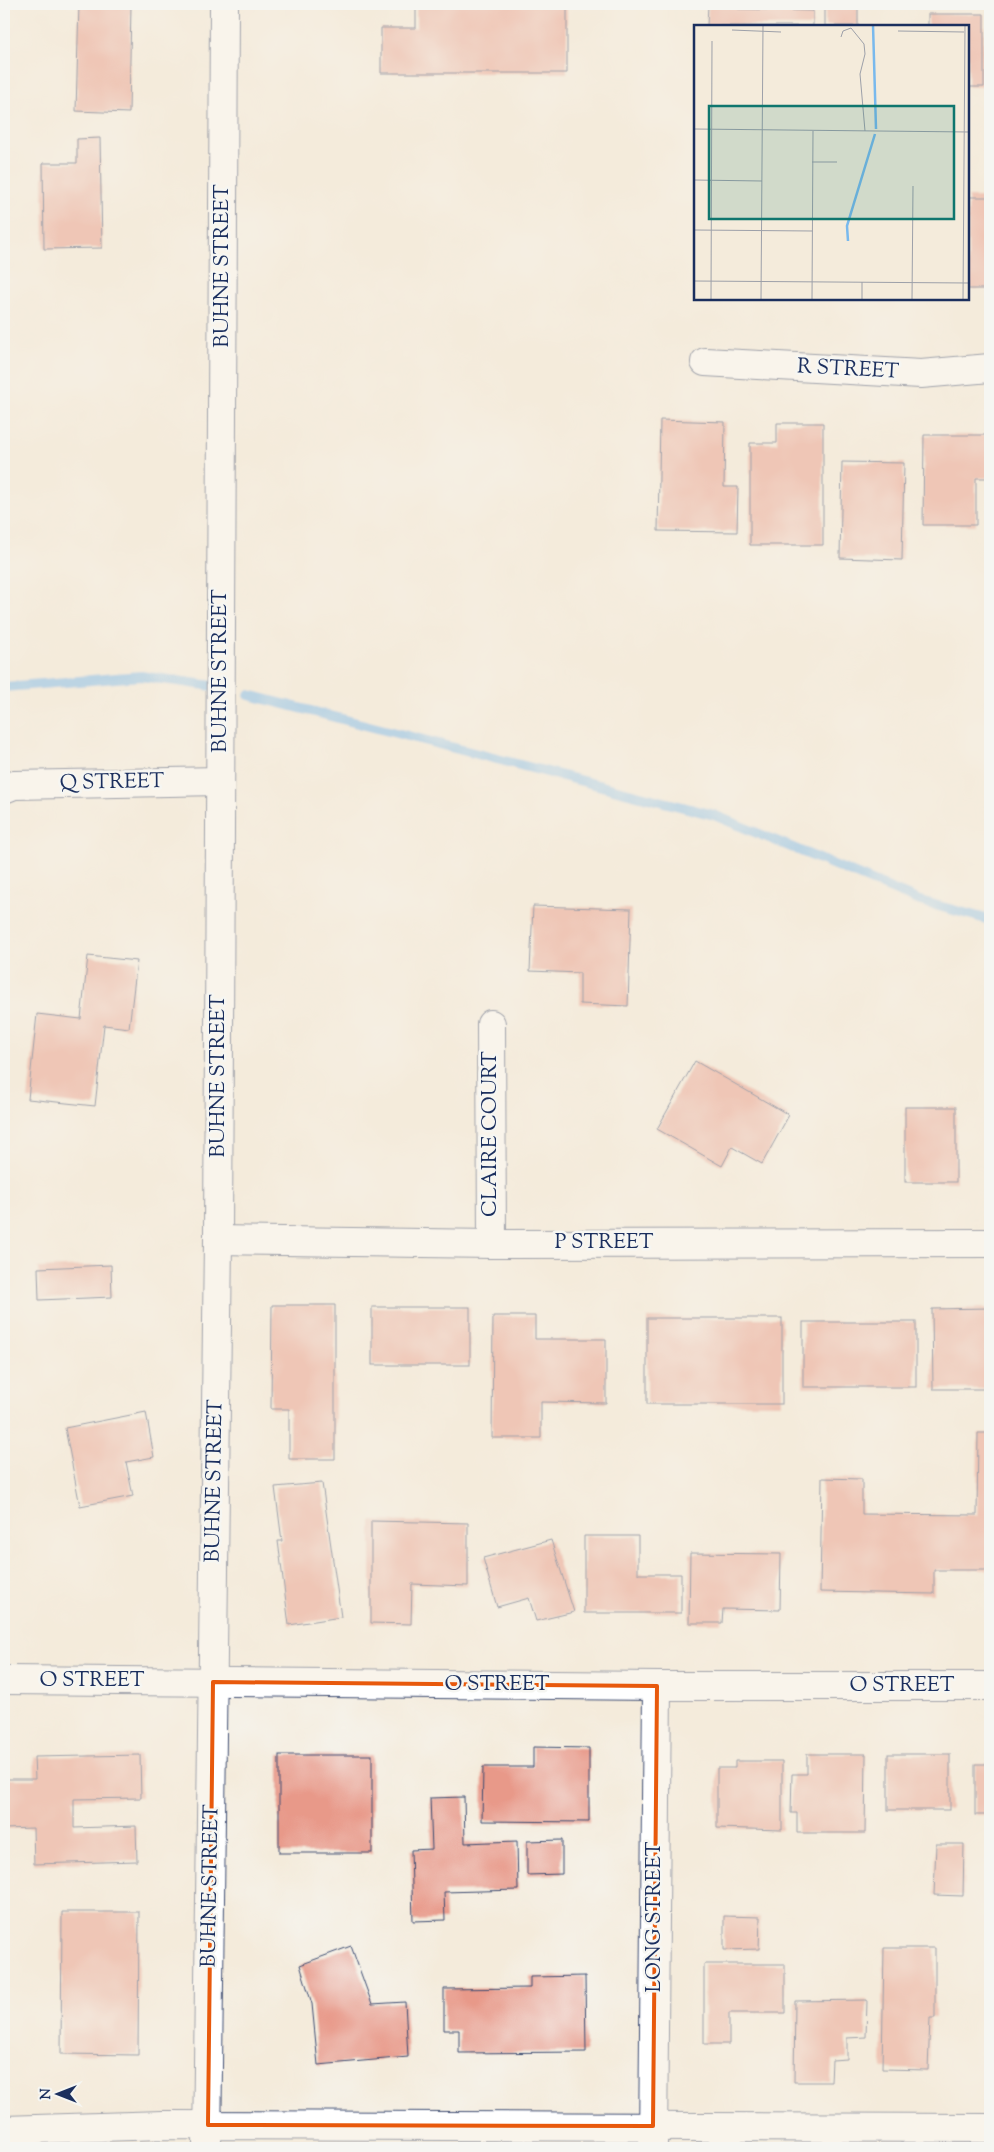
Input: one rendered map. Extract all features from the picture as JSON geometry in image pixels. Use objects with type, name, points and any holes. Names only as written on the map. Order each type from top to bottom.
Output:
[{"type":"street","name":"BUHNE STREET","points":[[207,2137],[218,1240],[224,4]]},
{"type":"street","name":"R STREET","points":[[705,362],[921,374],[990,368]]},
{"type":"street","name":"Q STREET","points":[[4,789],[14,785],[220,782]]},
{"type":"street","name":"CLAIRE COURT","points":[[491,1024],[492,1244]]},
{"type":"street","name":"P STREET","points":[[218,1240],[492,1244],[990,1243]]},
{"type":"street","name":"O STREET","points":[[4,1680],[657,1686],[990,1686]]},
{"type":"street","name":"LONG STREET","points":[[653,2137],[657,1686]]},
{"type":"street","points":[[4,2130],[207,2137],[653,2137],[990,2128]]},
{"type":"highlighted area","points":[[213,1682],[657,1686],[653,2126],[208,2125]]},
{"type":"building","points":[[79,4],[131,4],[129,113],[76,111]]},
{"type":"building","points":[[416,4],[567,4],[567,73],[381,73],[381,28],[416,28]]},
{"type":"building","points":[[708,4],[738,4],[738,9],[813,11],[813,25],[707,25]]},
{"type":"building","points":[[825,4],[858,4],[858,25],[825,25]]},
{"type":"building","points":[[928,14],[984,14],[984,87],[969,87],[969,25],[928,25]]},
{"type":"building","points":[[100,138],[102,248],[44,249],[43,163],[77,163],[77,139]]},
{"type":"building","points":[[969,197],[990,197],[990,289],[969,289]]},
{"type":"building","points":[[660,420],[725,422],[724,487],[738,487],[737,532],[658,531]]},
{"type":"building","points":[[777,423],[823,423],[823,545],[750,545],[750,443],[777,443]]},
{"type":"building","points":[[924,435],[990,435],[990,478],[976,478],[976,525],[923,525]]},
{"type":"building","points":[[842,462],[904,463],[902,560],[840,558]]},
{"type":"building","points":[[533,906],[631,909],[628,1006],[580,1004],[580,973],[530,971]]},
{"type":"building","points":[[88,956],[137,961],[129,1028],[104,1025],[95,1106],[28,1099],[37,1014],[81,1019]]},
{"type":"building","points":[[695,1061],[789,1115],[762,1164],[732,1147],[722,1166],[657,1129]]},
{"type":"building","points":[[905,1107],[956,1107],[956,1182],[905,1182]]},
{"type":"building","points":[[111,1265],[112,1297],[39,1300],[38,1268]]},
{"type":"building","points":[[272,1305],[335,1305],[335,1459],[289,1459],[289,1409],[271,1409]]},
{"type":"building","points":[[372,1307],[470,1307],[470,1365],[372,1365]]},
{"type":"building","points":[[990,1308],[990,1389],[933,1389],[932,1309]]},
{"type":"building","points":[[493,1316],[535,1316],[535,1339],[606,1339],[606,1403],[541,1402],[541,1438],[492,1438]]},
{"type":"building","points":[[647,1318],[782,1318],[782,1404],[647,1404]]},
{"type":"building","points":[[803,1322],[916,1322],[916,1387],[803,1387]]},
{"type":"building","points":[[146,1412],[154,1457],[126,1462],[133,1496],[80,1506],[65,1428]]},
{"type":"building","points":[[978,1433],[990,1433],[990,1570],[934,1570],[934,1594],[820,1592],[822,1478],[862,1479],[862,1514],[977,1515]]},
{"type":"building","points":[[322,1483],[341,1617],[289,1625],[278,1541],[282,1541],[275,1487]]},
{"type":"building","points":[[371,1521],[468,1523],[468,1586],[412,1584],[411,1624],[371,1623]]},
{"type":"building","points":[[584,1536],[638,1536],[638,1574],[681,1574],[681,1613],[584,1613]]},
{"type":"building","points":[[551,1540],[574,1612],[536,1621],[529,1598],[497,1607],[483,1558]]},
{"type":"building","points":[[690,1553],[781,1554],[780,1610],[723,1609],[722,1623],[689,1623]]},
{"type":"building","points":[[533,1747],[589,1748],[589,1822],[482,1821],[483,1767],[533,1767]]},
{"type":"building","points":[[807,1754],[866,1754],[865,1833],[797,1833],[797,1813],[791,1813],[792,1774],[807,1774]]},
{"type":"building","points":[[888,1754],[950,1754],[950,1810],[888,1810]]},
{"type":"building","points":[[140,1755],[141,1798],[74,1799],[74,1828],[136,1826],[137,1861],[34,1864],[33,1828],[4,1829],[4,1779],[35,1779],[34,1757]]},
{"type":"building","points":[[279,1755],[372,1755],[372,1853],[279,1853]]},
{"type":"building","points":[[735,1761],[782,1761],[782,1830],[717,1828],[717,1768],[735,1768]]},
{"type":"building","points":[[975,1764],[990,1764],[990,1815],[975,1815]]},
{"type":"building","points":[[464,1797],[465,1843],[517,1841],[518,1890],[444,1892],[445,1920],[413,1921],[411,1850],[432,1849],[430,1798]]},
{"type":"building","points":[[562,1840],[562,1874],[527,1875],[527,1841]]},
{"type":"building","points":[[936,1844],[964,1844],[963,1896],[934,1895]]},
{"type":"building","points":[[62,1912],[139,1912],[138,2055],[61,2054]]},
{"type":"building","points":[[724,1916],[760,1917],[759,1949],[724,1950]]},
{"type":"building","points":[[351,1946],[372,2004],[405,2002],[408,2057],[318,2065],[312,2004],[300,1965]]},
{"type":"building","points":[[884,1948],[935,1948],[935,2018],[930,2018],[928,2070],[882,2069]]},
{"type":"building","points":[[704,1964],[785,1964],[785,2013],[729,2013],[729,2044],[704,2044]]},
{"type":"building","points":[[585,1976],[586,2052],[459,2053],[459,2030],[444,2030],[444,1989],[530,1988],[530,1977]]},
{"type":"building","points":[[867,2000],[866,2037],[847,2038],[847,2059],[832,2060],[831,2082],[794,2082],[795,2001]]},
{"type":"waterway","points":[[4,687],[141,676],[213,686]]},
{"type":"waterway","points":[[249,695],[714,815],[920,901],[990,920]]}]
